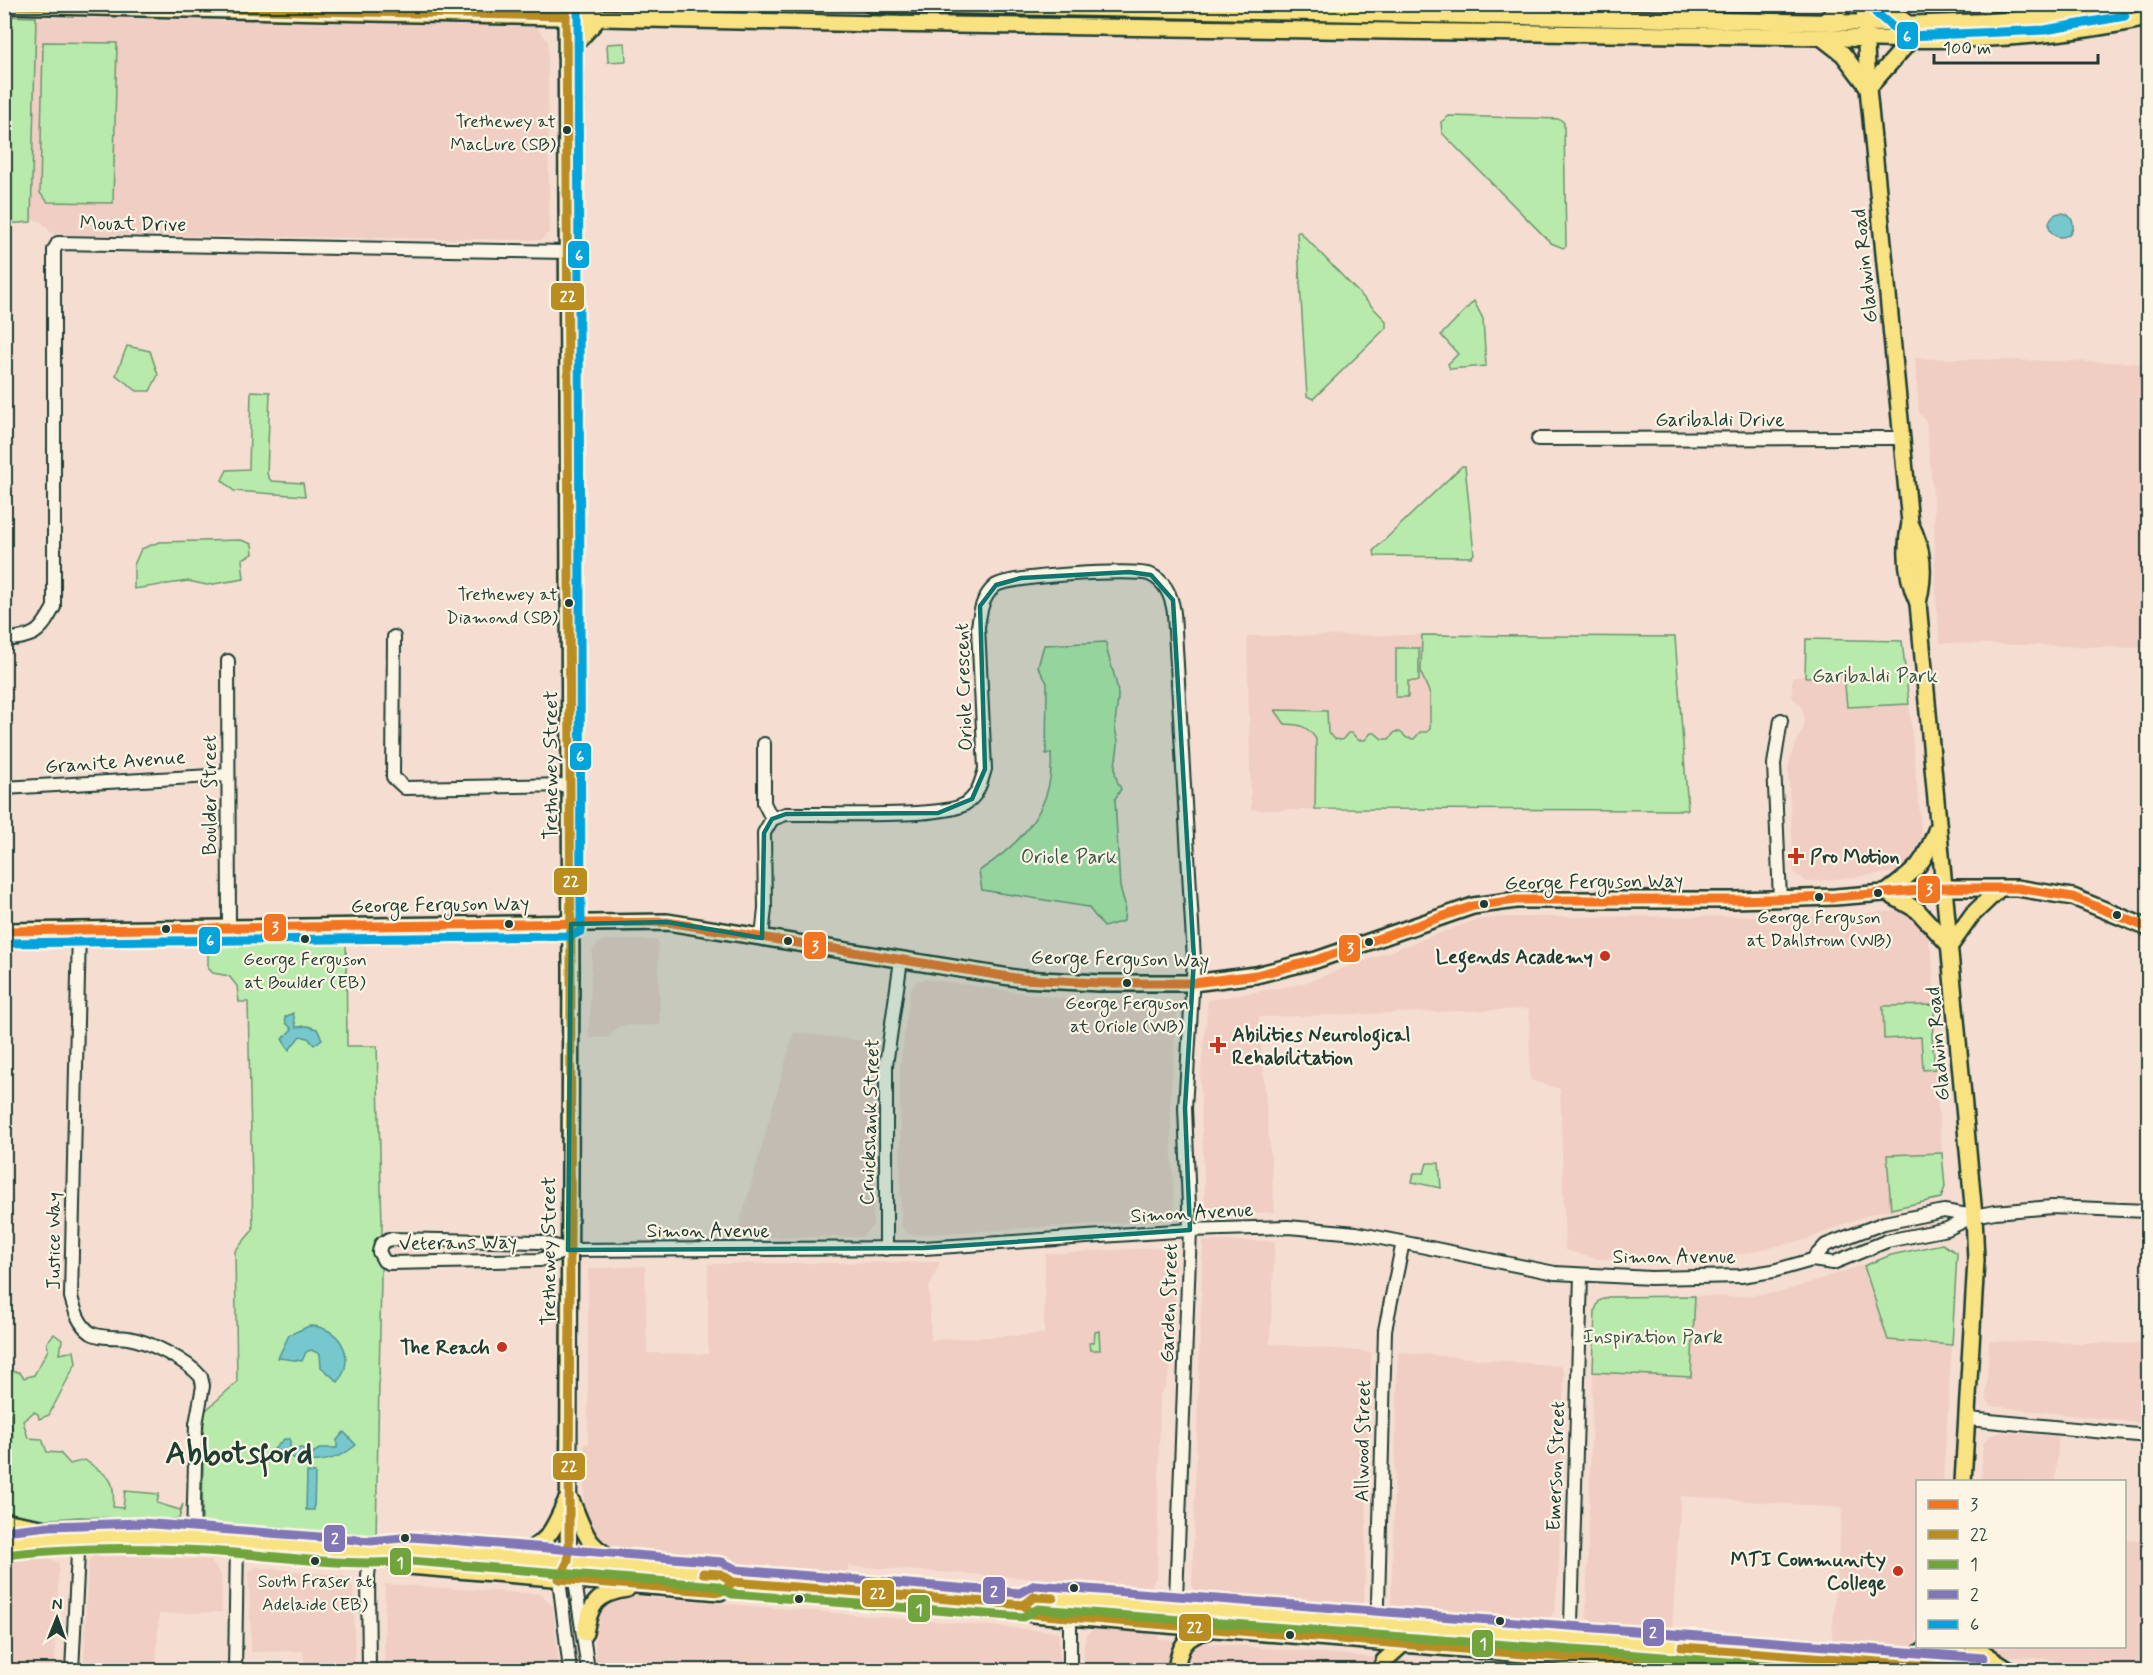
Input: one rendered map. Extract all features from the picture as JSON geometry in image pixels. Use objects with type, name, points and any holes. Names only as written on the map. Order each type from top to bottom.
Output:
[{"type":"main road","points":[[870,4],[1276,9],[1908,24],[2009,21],[2100,10],[2123,4]]},
{"type":"main road","points":[[1825,21],[1845,4]]},
{"type":"main road","name":"Gladwin Road","points":[[1864,4],[1868,88],[1910,523],[1920,542],[1923,576],[1918,603],[1974,1216],[1976,1260],[1963,1480]]},
{"type":"main road","points":[[1883,4],[1908,24]]},
{"type":"main road","points":[[4,5],[566,10],[599,18],[1821,37],[1910,41],[2035,36],[2104,27],[2148,18]]},
{"type":"main road","name":"Trethewey Street","points":[[566,10],[571,785],[568,1562]]},
{"type":"main road","points":[[566,54],[599,18]]},
{"type":"main road","points":[[1821,37],[1843,54],[1868,88],[1910,41]]},
{"type":"main road","points":[[1939,822],[1928,853],[1917,869],[1886,893],[1917,910],[1950,946],[1972,915],[2000,888]]},
{"type":"main road","name":"George Ferguson Way","points":[[4,931],[667,922],[901,960],[1061,982],[1193,983],[1256,975],[1302,964],[1429,919],[1496,902],[1780,899],[1945,888],[2000,888],[2049,891],[2073,897],[2148,928]]},
{"type":"main road","points":[[512,1556],[535,1548],[546,1540],[569,1495]]},
{"type":"main road","points":[[569,1495],[591,1545],[600,1552],[637,1568]]},
{"type":"main road","points":[[4,1521],[79,1534],[371,1553],[411,1549],[512,1556],[721,1574],[733,1582],[1024,1605],[1034,1597],[1983,1671]]},
{"type":"main road","points":[[4,1543],[79,1534]]},
{"type":"main road","points":[[371,1553],[408,1566],[720,1592],[733,1582]]},
{"type":"main road","points":[[585,1633],[588,1614],[598,1599],[608,1593],[639,1585]]},
{"type":"main road","points":[[1024,1605],[1032,1614],[1070,1618],[1719,1671]]},
{"type":"main road","points":[[1176,1671],[1179,1650],[1184,1642],[1199,1633],[1217,1629]]},
{"type":"main road","points":[[1377,1642],[1378,1671]]},
{"type":"main road","points":[[1378,1671],[1384,1661],[1403,1644]]},
{"type":"main road","points":[[1874,1662],[1910,1660],[1928,1648]]},
{"type":"main road","points":[[1939,1669],[1940,1648]]},
{"type":"main road","points":[[1957,1670],[1958,1648]]},
{"type":"main road","points":[[1975,1648],[2010,1671]]},
{"type":"street","points":[[1276,9],[1276,30]]},
{"type":"street","name":"Mouat Drive","points":[[4,640],[25,638],[41,631],[54,607],[54,250],[58,243],[566,252]]},
{"type":"street","name":"Garibaldi Drive","points":[[1538,439],[1902,438]]},
{"type":"street","name":"Oriole Crescent","points":[[772,819],[786,813],[938,813],[963,806],[978,790],[985,769],[978,627],[980,606],[996,585],[1021,578],[1129,572],[1151,575],[1166,588],[1173,600],[1194,940],[1193,983]]},
{"type":"street","points":[[394,637],[393,777],[405,788],[571,785]]},
{"type":"street","name":"Boulder Street","points":[[228,661],[229,928]]},
{"type":"street","points":[[1780,899],[1774,764],[1781,720]]},
{"type":"street","points":[[762,938],[765,908],[764,833],[772,819],[764,803],[765,744]]},
{"type":"street","name":"Granite Avenue","points":[[4,788],[228,775]]},
{"type":"street","name":"Justice Way","points":[[79,930],[71,1297],[75,1311],[89,1331],[96,1335],[126,1337],[151,1344],[201,1377],[203,1386],[196,1424],[193,1540]]},
{"type":"street","name":"Cruickshank Street","points":[[886,1249],[886,1065],[901,960]]},
{"type":"street","name":"Garden Street","points":[[1175,1625],[1190,1230],[1185,1108],[1193,983]]},
{"type":"street","points":[[1974,1216],[2052,1207],[2147,1211]]},
{"type":"street","name":"Simon Avenue","points":[[1812,1260],[1826,1245],[1884,1223],[1944,1211],[1974,1216]]},
{"type":"street","name":"Simon Avenue","points":[[568,1250],[886,1249],[1190,1230],[1318,1228],[1404,1242],[1533,1269],[1581,1275],[1652,1278],[1741,1276],[1812,1260],[1833,1263],[1887,1242],[1947,1229],[1974,1216]]},
{"type":"street","name":"Veterans Way","points":[[389,1239],[541,1242],[568,1250],[540,1260],[389,1263],[384,1261],[379,1252],[381,1244],[389,1239]]},
{"type":"street","name":"Allwood Street","points":[[1377,1642],[1385,1330],[1404,1242]]},
{"type":"street","name":"Emerson Street","points":[[1569,1659],[1581,1275]]},
{"type":"street","points":[[1968,1419],[2148,1436]]},
{"type":"street","points":[[72,1671],[79,1534]]},
{"type":"street","points":[[235,1671],[237,1543]]},
{"type":"street","points":[[369,1671],[368,1575],[371,1553]]},
{"type":"street","name":"Trethewey Street","points":[[559,1579],[568,1562]]},
{"type":"street","name":"Trethewey Street","points":[[568,1562],[577,1580],[588,1671]]},
{"type":"street","points":[[559,1579],[570,1671]]},
{"type":"street","points":[[1070,1618],[1070,1671]]},
{"type":"highlighted area","points":[[1129,572],[1151,575],[1173,600],[1194,959],[1185,1108],[1190,1230],[924,1248],[568,1250],[571,924],[667,922],[762,938],[764,833],[772,819],[786,814],[938,813],[972,799],[985,769],[980,606],[996,585],[1021,578]]},
{"type":"shaded area","points":[[36,17],[537,27],[548,41],[549,232],[541,240],[52,234],[40,221],[31,220]]},
{"type":"shaded area","points":[[1915,358],[2148,363],[2148,648],[1940,643],[1935,582],[1934,506],[1926,421],[1919,413]]},
{"type":"shaded area","points":[[1247,636],[1675,637],[1688,810],[1251,810]]},
{"type":"shaded area","points":[[1844,675],[1847,707],[1909,704],[1922,838],[1914,858],[1899,872],[1807,882],[1794,873],[1788,769],[1791,755],[1804,726],[1804,715],[1801,705],[1792,697],[1792,677]]},
{"type":"shaded area","points":[[1897,911],[1912,918],[1926,933],[1932,953],[1935,1005],[1932,1036],[1945,1187],[1941,1198],[1873,1213],[1805,1240],[1742,1254],[1598,1259],[1565,1250],[1560,1089],[1530,1080],[1529,1009],[1259,1017],[1275,1212],[1217,1216],[1205,1206],[1200,1079],[1208,1000],[1301,984],[1476,920],[1507,917],[1825,916]]},
{"type":"shaded area","points":[[605,940],[658,940],[660,1025],[619,1026],[608,1038],[589,1038],[592,952],[597,944]]},
{"type":"shaded area","points":[[926,979],[1081,1001],[1170,1001],[1177,1010],[1170,1104],[1174,1208],[1171,1215],[1164,1220],[913,1235],[905,1232],[901,1224],[900,1067],[910,991],[916,982]]},
{"type":"shaded area","points":[[794,1032],[874,1042],[872,1063],[873,1225],[862,1237],[736,1237]]},
{"type":"shaded area","points":[[1203,1241],[1275,1241],[1270,1344],[1371,1352],[1364,1605],[1351,1616],[1203,1604],[1203,1599],[1192,1588]]},
{"type":"shaded area","points":[[1942,1244],[1957,1253],[1943,1480],[1916,1480],[1916,1645],[1907,1652],[1831,1649],[1842,1508],[1681,1496],[1672,1631],[1593,1624],[1586,1616],[1593,1372],[1690,1377],[1695,1296],[1733,1297],[1782,1292],[1891,1255]]},
{"type":"shaded area","points":[[1166,1247],[1176,1258],[1173,1358],[1166,1385],[1160,1395],[1157,1576],[1151,1586],[848,1566],[848,1572],[641,1556],[641,1560],[627,1560],[596,1545],[584,1515],[584,1444],[588,1443],[588,1269],[645,1266],[647,1353],[708,1354],[708,1264],[940,1262],[929,1288],[931,1340],[1044,1334],[1045,1254]]},
{"type":"shaded area","points":[[1989,1341],[2148,1344],[2148,1424],[1992,1406],[1986,1399]]},
{"type":"shaded area","points":[[1398,1352],[1561,1366],[1564,1372],[1559,1565],[1555,1610],[1549,1619],[1471,1615],[1470,1620],[1399,1615],[1391,1607]]},
{"type":"shaded area","points":[[2002,1432],[2059,1437],[2055,1480],[1981,1480],[1983,1443],[1991,1435]]},
{"type":"shaded area","points":[[2148,1451],[2148,1527],[2141,1523],[2139,1516],[2144,1458]]},
{"type":"shaded area","points":[[2126,1539],[2148,1541],[2148,1670],[2088,1669],[2047,1659],[2000,1656],[1987,1648],[2126,1648]]},
{"type":"shaded area","points":[[95,1554],[210,1560],[221,1575],[222,1612],[159,1614],[156,1668],[84,1664],[88,1562]]},
{"type":"shaded area","points":[[45,1556],[59,1563],[54,1670],[5,1670],[5,1562]]},
{"type":"shaded area","points":[[256,1567],[344,1576],[349,1580],[353,1587],[355,1670],[305,1670],[303,1651],[251,1652],[249,1573]]},
{"type":"shaded area","points":[[385,1584],[541,1594],[553,1607],[559,1670],[384,1670]]},
{"type":"shaded area","points":[[612,1594],[1059,1632],[1059,1670],[596,1670],[594,1612]]},
{"type":"shaded area","points":[[1094,1629],[1158,1634],[1158,1639],[1523,1670],[1084,1670],[1084,1644],[1087,1634]]},
{"type":"green space","points":[[5,16],[36,17],[31,222],[5,224]]},
{"type":"green space","points":[[43,42],[117,43],[113,203],[48,202],[40,193]]},
{"type":"green space","points":[[625,43],[626,61],[608,62],[607,44]]},
{"type":"green space","points":[[1449,116],[1560,119],[1564,123],[1566,246],[1563,248],[1551,243],[1442,133],[1441,122]]},
{"type":"green space","points":[[1299,231],[1386,321],[1386,328],[1313,399],[1307,396],[1297,233]]},
{"type":"green space","points":[[1474,301],[1483,319],[1486,366],[1450,369],[1448,364],[1458,354],[1441,335]]},
{"type":"green space","points":[[127,346],[150,351],[158,375],[150,391],[137,391],[116,375]]},
{"type":"green space","points":[[251,391],[270,392],[267,474],[271,481],[303,483],[305,496],[234,491],[222,480],[227,470],[249,469]]},
{"type":"green space","points":[[1462,466],[1465,466],[1474,554],[1471,557],[1375,556],[1374,550]]},
{"type":"green space","points":[[241,540],[252,544],[253,554],[242,559],[244,579],[207,585],[188,581],[134,589],[134,565],[141,549],[159,542]]},
{"type":"green space","points":[[1422,635],[1675,637],[1688,810],[1315,809],[1316,739],[1303,727],[1285,724],[1275,710],[1327,711],[1328,733],[1335,739],[1342,740],[1348,733],[1352,733],[1358,740],[1365,740],[1371,733],[1375,733],[1382,739],[1389,739],[1395,732],[1400,732],[1407,738],[1414,739],[1420,732],[1427,732],[1430,729],[1430,694],[1421,673]]},
{"type":"green space","name":"Garibaldi Park","points":[[1806,639],[1902,641],[1909,704],[1847,707],[1844,675],[1805,677]]},
{"type":"green space","name":"Oriole Park","points":[[1106,642],[1118,695],[1115,727],[1118,743],[1115,772],[1121,789],[1115,799],[1120,887],[1125,904],[1124,921],[1104,927],[1088,907],[982,890],[979,871],[1022,836],[1033,822],[1047,790],[1051,772],[1051,753],[1046,754],[1047,683],[1038,667],[1044,645]]},
{"type":"green space","points":[[1396,648],[1419,648],[1419,681],[1408,681],[1408,697],[1396,697]]},
{"type":"green space","points":[[346,941],[347,1046],[377,1046],[382,1224],[376,1538],[202,1523],[204,1412],[237,1382],[235,1251],[253,1230],[248,1002],[239,1002],[237,986],[229,976],[213,973],[208,968],[208,944]]},
{"type":"green space","points":[[1935,1005],[1932,1036],[1935,1069],[1923,1070],[1921,1037],[1884,1039],[1883,1006]]},
{"type":"green space","points":[[1942,1153],[1945,1187],[1941,1198],[1891,1209],[1887,1155]]},
{"type":"green space","points":[[1427,1163],[1439,1163],[1441,1188],[1412,1182],[1414,1173],[1424,1173]]},
{"type":"green space","points":[[1942,1244],[1957,1253],[1952,1345],[1888,1340],[1864,1266],[1891,1255]]},
{"type":"green space","name":"Inspiration Park","points":[[1695,1296],[1691,1377],[1593,1372],[1595,1310],[1599,1301],[1608,1297]]},
{"type":"green space","points":[[1099,1331],[1100,1350],[1090,1350],[1089,1343],[1094,1342],[1095,1332]]},
{"type":"green space","points":[[54,1334],[62,1340],[60,1354],[74,1351],[76,1363],[49,1415],[39,1419],[38,1414],[34,1412],[23,1421],[28,1438],[42,1439],[47,1452],[60,1453],[70,1464],[85,1460],[104,1474],[113,1489],[113,1507],[123,1508],[125,1491],[159,1494],[157,1503],[180,1510],[183,1504],[179,1519],[79,1517],[38,1520],[5,1513],[5,1438],[13,1438],[10,1413],[5,1413],[5,1371],[19,1372],[24,1378],[34,1375],[48,1350],[47,1342]]},
{"type":"water","points":[[2061,213],[2070,216],[2073,225],[2070,234],[2061,237],[2052,234],[2049,225],[2052,216]]},
{"type":"water","points":[[293,1013],[296,1027],[307,1026],[317,1029],[322,1039],[314,1045],[308,1038],[300,1036],[289,1050],[282,1039],[292,1029],[286,1023],[285,1017]]},
{"type":"water","points":[[309,1326],[329,1331],[342,1345],[346,1363],[338,1382],[321,1367],[320,1354],[311,1350],[306,1352],[302,1361],[278,1358],[289,1335]]},
{"type":"water","points":[[344,1432],[356,1445],[326,1460],[305,1461],[284,1455],[274,1449],[284,1439],[290,1439],[290,1448],[302,1448],[311,1454],[321,1448],[337,1448],[337,1440]]},
{"type":"water","points":[[307,1472],[315,1473],[314,1510],[306,1510]]},
{"type":"transit line","name":"22","points":[[566,4],[571,972],[569,1544],[568,1561],[559,1579],[720,1592],[733,1582]]},
{"type":"transit line","name":"6","points":[[4,943],[571,936],[581,931],[578,4]]},
{"type":"transit line","name":"22","points":[[4,5],[566,16]]},
{"type":"transit line","name":"6","points":[[1876,13],[1901,34],[1908,36],[2045,30],[2125,16]]},
{"type":"transit line","name":"3","points":[[4,931],[667,922],[1022,979],[1099,983],[1193,983],[1256,975],[1316,960],[1473,906],[1516,900],[1734,900],[1835,897],[1945,888],[2017,888],[2073,897],[2148,928]]},
{"type":"transit line","name":"2","points":[[4,1531],[49,1526],[141,1523],[371,1541],[412,1537],[722,1562],[737,1570],[1020,1593],[1035,1585],[1984,1658]]},
{"type":"transit line","name":"1","points":[[5,1555],[62,1550],[148,1549],[345,1562],[411,1561],[717,1586],[732,1594],[1023,1617],[1038,1609],[1833,1670]]},
{"type":"transit line","name":"22","points":[[703,1573],[721,1574],[733,1582],[1024,1605],[1034,1597],[1053,1598]]},
{"type":"transit line","name":"22","points":[[1024,1605],[1032,1614],[1719,1670]]},
{"type":"transit line","name":"22","points":[[1682,1647],[1983,1670]]},
{"type":"place","name":"Trethewey at MacLure (SB)","points":[[567,130]]},
{"type":"place","name":"Trethewey at Diamond (SB)","points":[[569,603]]},
{"type":"place","name":"Pro Motion","points":[[1796,856]]},
{"type":"place","name":"George Ferguson at Dahlstrom (WB)","points":[[1819,897]]},
{"type":"place","name":"George Ferguson at Boulder (EB)","points":[[305,939]]},
{"type":"place","name":"Legends Academy","points":[[1605,956]]},
{"type":"place","name":"George Ferguson at Oriole (WB)","points":[[1127,983]]},
{"type":"place","name":"Abilities Neurological Rehabilitation","points":[[1218,1045]]},
{"type":"place","name":"The Reach","points":[[502,1347]]},
{"type":"place","name":"South Fraser at Adelaide (EB)","points":[[315,1561]]},
{"type":"place","name":"MTI Community College","points":[[1898,1571]]},
{"type":"district","name":"Abbotsford","points":[[239,1452]]}]
